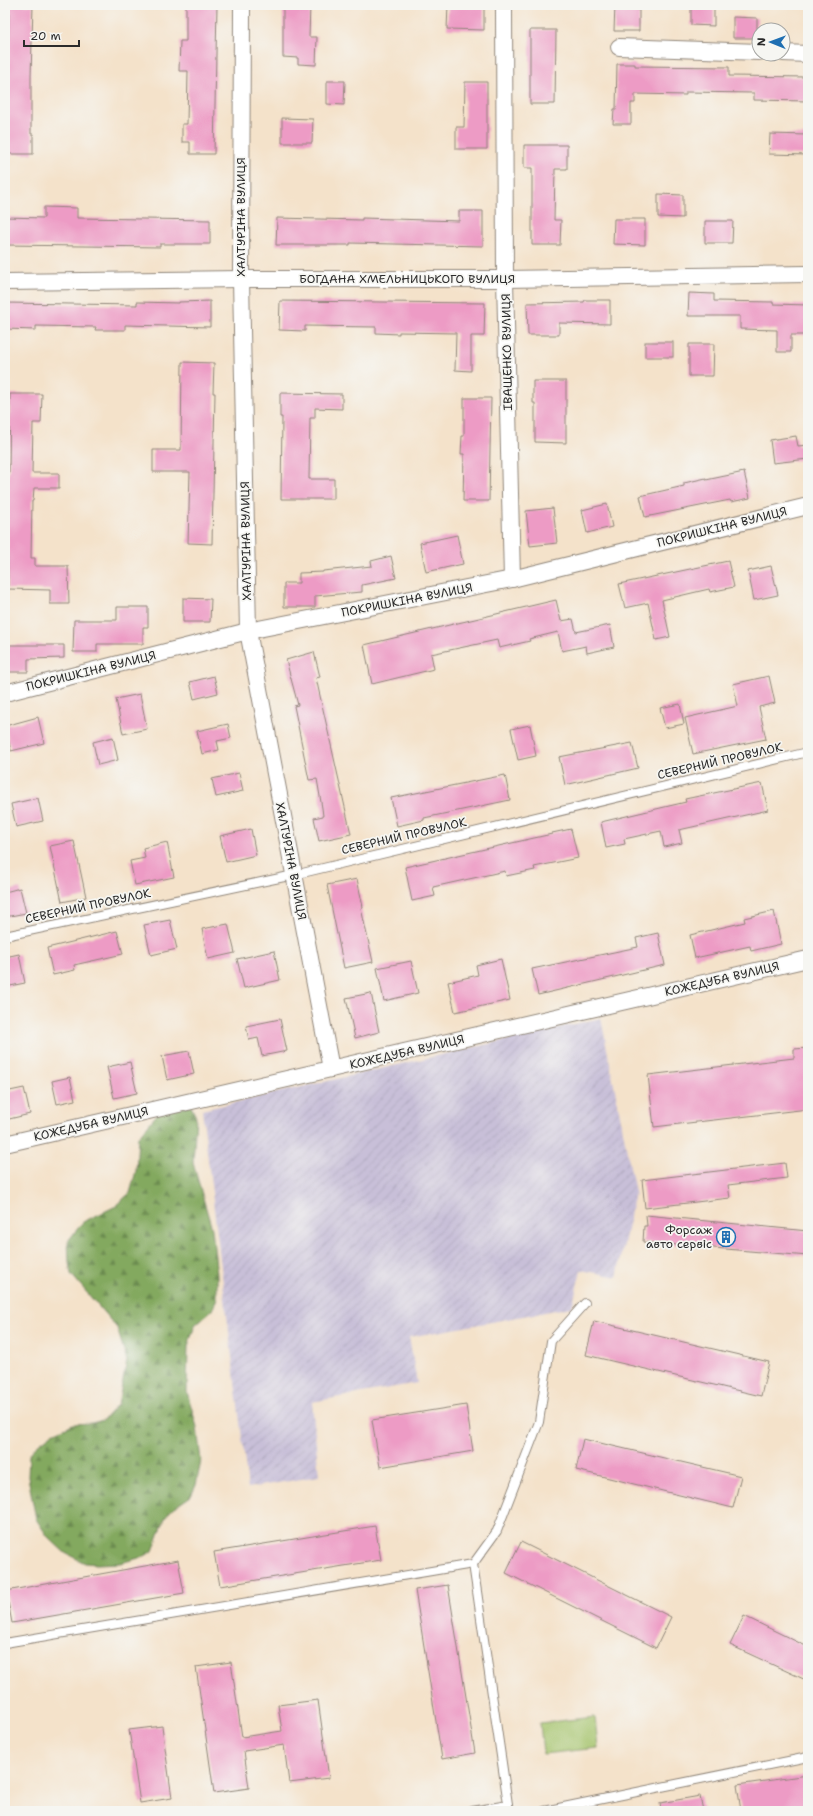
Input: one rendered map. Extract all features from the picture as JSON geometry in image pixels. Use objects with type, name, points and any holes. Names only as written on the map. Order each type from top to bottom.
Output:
[{"type":"street","name":"ХАЛТУРІНА ВУЛИЦЯ","points":[[242,5],[241,279],[248,631],[331,1069]]},
{"type":"street","name":"ІВАЩЕНКО ВУЛИЦЯ","points":[[504,5],[505,279],[512,579]]},
{"type":"street","points":[[619,47],[751,52]]},
{"type":"street","points":[[791,53],[808,54]]},
{"type":"street","name":"БОГДАНА ХМЕЛЬНИЦЬКОГО ВУЛИЦЯ","points":[[5,282],[241,279],[505,279],[808,274]]},
{"type":"street","name":"ПОКРИШКІНА ВУЛИЦЯ","points":[[5,693],[248,631],[512,579],[808,506]]},
{"type":"street","name":"КОЖЕДУБА ВУЛИЦЯ","points":[[5,1144],[808,960]]},
{"type":"lane","name":"СЕВЕРНИЙ ПРОВУЛОК","points":[[5,936],[294,875],[808,752]]},
{"type":"lane","points":[[5,1643],[473,1564],[497,1531],[538,1422],[552,1341],[585,1303]]},
{"type":"lane","points":[[472,1811],[509,1808],[473,1564]]},
{"type":"lane","points":[[544,1811],[808,1757]]},
{"type":"shaded area","points":[[601,1018],[635,1192],[617,1277],[581,1270],[572,1307],[409,1337],[417,1383],[312,1402],[319,1476],[248,1488],[202,1110]]},
{"type":"green space","points":[[191,1106],[196,1117],[193,1163],[212,1229],[217,1275],[217,1298],[213,1309],[195,1325],[188,1346],[187,1392],[197,1427],[201,1461],[196,1485],[191,1496],[172,1509],[165,1518],[153,1551],[143,1557],[120,1563],[85,1563],[65,1553],[48,1537],[36,1519],[28,1477],[29,1455],[36,1446],[53,1433],[73,1424],[92,1423],[103,1420],[118,1404],[127,1361],[117,1328],[71,1274],[68,1241],[83,1222],[114,1207],[130,1193],[136,1171],[138,1137],[159,1112]]},
{"type":"green space","points":[[595,1717],[598,1748],[543,1754],[540,1723]]},
{"type":"building","points":[[9,5],[33,5],[31,134],[33,134],[33,154],[7,154]]},
{"type":"building","points":[[186,5],[217,5],[214,154],[190,154],[190,142],[182,142],[182,124],[187,124],[188,71],[179,71],[180,41],[186,41]]},
{"type":"building","points":[[283,5],[310,5],[309,37],[317,37],[316,65],[298,64],[298,58],[283,57]]},
{"type":"building","points":[[448,5],[484,5],[484,30],[447,29]]},
{"type":"building","points":[[615,5],[639,5],[639,31],[614,31]]},
{"type":"building","points":[[691,5],[714,5],[714,26],[691,25]]},
{"type":"building","points":[[733,17],[757,18],[757,22],[751,22],[751,38],[733,38]]},
{"type":"building","points":[[530,30],[556,30],[555,104],[530,104]]},
{"type":"building","points":[[617,64],[635,64],[635,66],[729,67],[729,76],[808,77],[808,101],[754,100],[754,93],[686,92],[686,95],[635,94],[635,103],[631,103],[631,124],[613,124],[614,109],[616,109]]},
{"type":"building","points":[[327,81],[345,81],[344,105],[327,104]]},
{"type":"building","points":[[465,82],[487,82],[487,149],[456,149],[456,127],[464,127]]},
{"type":"building","points":[[282,118],[313,119],[312,143],[282,143]]},
{"type":"building","points":[[770,134],[808,135],[808,155],[769,154]]},
{"type":"building","points":[[524,145],[567,145],[567,169],[555,169],[554,220],[561,220],[560,245],[532,245],[532,168],[524,168]]},
{"type":"building","points":[[658,194],[683,195],[683,218],[658,217]]},
{"type":"building","points":[[44,207],[77,208],[77,218],[210,220],[210,244],[160,244],[160,247],[5,245],[5,217],[44,218]]},
{"type":"building","points":[[459,211],[483,211],[483,246],[350,243],[350,245],[276,245],[277,218],[362,220],[362,218],[459,221]]},
{"type":"building","points":[[614,219],[645,219],[645,245],[613,244]]},
{"type":"building","points":[[705,221],[733,221],[732,243],[705,243]]},
{"type":"building","points":[[689,293],[714,294],[714,301],[773,302],[773,304],[808,305],[808,335],[791,335],[791,352],[777,352],[777,330],[740,329],[740,316],[688,316]]},
{"type":"building","points":[[585,300],[610,300],[610,324],[559,323],[559,335],[528,335],[527,303],[584,302]]},
{"type":"building","points":[[210,301],[210,327],[125,325],[125,330],[95,330],[96,327],[36,326],[36,330],[5,329],[6,303],[137,305],[137,302],[179,303]]},
{"type":"building","points":[[280,301],[485,303],[484,336],[471,336],[471,371],[455,370],[456,333],[376,333],[376,327],[305,326],[305,331],[279,330]]},
{"type":"building","points":[[645,342],[673,342],[673,357],[645,357]]},
{"type":"building","points":[[689,344],[714,344],[713,376],[689,376]]},
{"type":"building","points":[[182,362],[214,363],[213,393],[215,393],[212,544],[188,543],[190,472],[153,472],[153,450],[181,450]]},
{"type":"building","points":[[533,381],[566,381],[566,443],[535,442],[535,403],[533,403]]},
{"type":"building","points":[[280,393],[342,394],[342,409],[315,408],[315,418],[310,418],[309,479],[334,479],[334,499],[281,499],[282,417],[280,417]]},
{"type":"building","points":[[10,394],[42,394],[41,423],[33,423],[32,473],[59,473],[59,488],[34,488],[32,501],[31,558],[35,558],[35,566],[68,566],[69,604],[50,604],[50,590],[8,589],[7,500],[9,473]]},
{"type":"building","points":[[464,398],[491,398],[489,501],[463,501],[464,454],[461,454],[462,436],[464,436]]},
{"type":"building","points":[[796,436],[798,446],[808,445],[808,459],[773,463],[770,440]]},
{"type":"building","points":[[744,472],[750,498],[731,502],[730,500],[645,517],[640,496],[684,486],[684,483]]},
{"type":"building","points":[[607,504],[612,527],[587,533],[582,510]]},
{"type":"building","points":[[553,508],[557,543],[530,546],[526,511]]},
{"type":"building","points":[[457,535],[463,564],[426,572],[420,543]]},
{"type":"building","points":[[391,556],[396,578],[362,585],[362,592],[315,596],[315,607],[284,607],[284,583],[299,583],[299,573],[323,572],[372,566],[371,561]]},
{"type":"building","points":[[728,561],[734,587],[710,592],[709,589],[662,600],[670,637],[656,640],[648,603],[625,608],[619,584]]},
{"type":"building","points":[[771,566],[778,595],[754,600],[748,571]]},
{"type":"building","points":[[183,598],[211,599],[210,622],[183,622]]},
{"type":"building","points":[[556,600],[561,621],[573,619],[576,632],[610,625],[614,647],[587,653],[586,646],[562,651],[558,632],[529,639],[530,641],[499,648],[497,640],[431,654],[434,669],[372,684],[364,645]]},
{"type":"building","points":[[117,607],[148,607],[148,627],[143,627],[143,644],[97,644],[97,652],[73,652],[74,620],[117,620]]},
{"type":"building","points":[[5,645],[64,645],[64,658],[28,659],[28,672],[5,672]]},
{"type":"building","points":[[314,652],[320,677],[316,678],[351,834],[319,841],[314,818],[323,816],[317,779],[309,780],[294,706],[298,705],[286,660]]},
{"type":"building","points":[[214,676],[218,693],[194,699],[190,682]]},
{"type":"building","points":[[769,676],[775,703],[759,707],[766,739],[693,754],[685,718],[738,706],[733,684]]},
{"type":"building","points":[[140,694],[147,729],[123,734],[116,699]]},
{"type":"building","points":[[680,704],[684,724],[665,728],[660,708]]},
{"type":"building","points":[[38,717],[44,743],[11,751],[5,726]]},
{"type":"building","points":[[228,724],[231,738],[217,741],[219,750],[202,754],[197,731]]},
{"type":"building","points":[[530,725],[536,756],[518,760],[511,729]]},
{"type":"building","points":[[113,737],[118,760],[98,765],[93,742]]},
{"type":"building","points":[[632,743],[638,768],[565,785],[559,757]]},
{"type":"building","points":[[239,773],[243,791],[216,797],[212,779]]},
{"type":"building","points":[[505,775],[510,800],[424,818],[424,820],[397,826],[391,798]]},
{"type":"building","points":[[762,783],[768,810],[679,830],[682,843],[664,847],[661,831],[624,839],[625,844],[606,848],[601,822],[686,802],[685,799]]},
{"type":"building","points":[[38,798],[43,821],[16,827],[11,804]]},
{"type":"building","points":[[251,829],[256,855],[226,862],[220,836]]},
{"type":"building","points":[[571,829],[578,858],[534,867],[535,870],[506,876],[505,871],[433,887],[435,896],[412,901],[405,867]]},
{"type":"building","points":[[74,841],[86,897],[62,902],[50,846]]},
{"type":"building","points":[[167,842],[174,877],[135,885],[130,861],[145,858],[143,848]]},
{"type":"building","points":[[357,879],[363,907],[361,908],[373,962],[344,968],[327,885]]},
{"type":"building","points":[[20,888],[26,913],[5,917],[5,892]]},
{"type":"building","points":[[774,911],[781,944],[751,951],[750,946],[695,958],[690,935],[745,922],[744,918]]},
{"type":"building","points":[[170,920],[177,949],[151,955],[144,925]]},
{"type":"building","points":[[228,924],[235,953],[208,959],[202,929]]},
{"type":"building","points":[[117,931],[123,954],[74,965],[75,970],[53,975],[47,948]]},
{"type":"building","points":[[658,933],[665,965],[538,995],[532,969],[638,947],[636,938]]},
{"type":"building","points":[[274,951],[280,980],[244,988],[237,959]]},
{"type":"building","points":[[19,954],[25,983],[5,987],[5,957]]},
{"type":"building","points":[[501,959],[510,1000],[455,1012],[448,982],[478,975],[476,965]]},
{"type":"building","points":[[411,961],[418,993],[384,1001],[377,968]]},
{"type":"building","points":[[371,993],[379,1032],[355,1038],[346,998]]},
{"type":"building","points":[[280,1019],[287,1051],[262,1056],[258,1038],[249,1040],[246,1026]]},
{"type":"building","points":[[808,1048],[808,1109],[654,1127],[648,1075],[794,1058],[794,1049]]},
{"type":"building","points":[[189,1051],[194,1074],[167,1080],[162,1056]]},
{"type":"building","points":[[130,1062],[137,1093],[114,1098],[107,1067]]},
{"type":"building","points":[[70,1077],[75,1100],[57,1104],[52,1081]]},
{"type":"building","points":[[24,1088],[30,1114],[5,1120],[5,1092]]},
{"type":"building","points":[[785,1163],[787,1178],[728,1185],[730,1198],[645,1208],[642,1180]]},
{"type":"building","name":"Форсаж авто сервіс","points":[[646,1215],[808,1231],[808,1256],[643,1242],[644,1226],[647,1226]]},
{"type":"building","points":[[594,1321],[769,1362],[761,1396],[586,1355]]},
{"type":"building","points":[[466,1405],[473,1451],[380,1467],[372,1420]]},
{"type":"building","points":[[583,1439],[741,1476],[733,1508],[576,1470]]},
{"type":"building","points":[[375,1526],[381,1560],[220,1586],[214,1552]]},
{"type":"building","points":[[521,1542],[671,1617],[656,1648],[506,1573]]},
{"type":"building","points":[[178,1560],[184,1593],[12,1623],[6,1591]]},
{"type":"building","points":[[448,1585],[475,1753],[442,1759],[415,1590]]},
{"type":"building","points":[[744,1616],[808,1647],[808,1681],[730,1645]]},
{"type":"building","points":[[231,1662],[242,1737],[282,1731],[278,1705],[318,1700],[329,1778],[289,1783],[284,1745],[244,1751],[249,1788],[214,1793],[196,1667]]},
{"type":"building","points":[[162,1726],[172,1798],[140,1803],[129,1730]]},
{"type":"building","points":[[808,1775],[808,1808],[784,1811],[741,1811],[737,1785]]},
{"type":"building","points":[[700,1796],[703,1811],[661,1811],[660,1803]]},
{"type":"place","name":"Форсаж авто сервіс","points":[[726,1237]]}]
